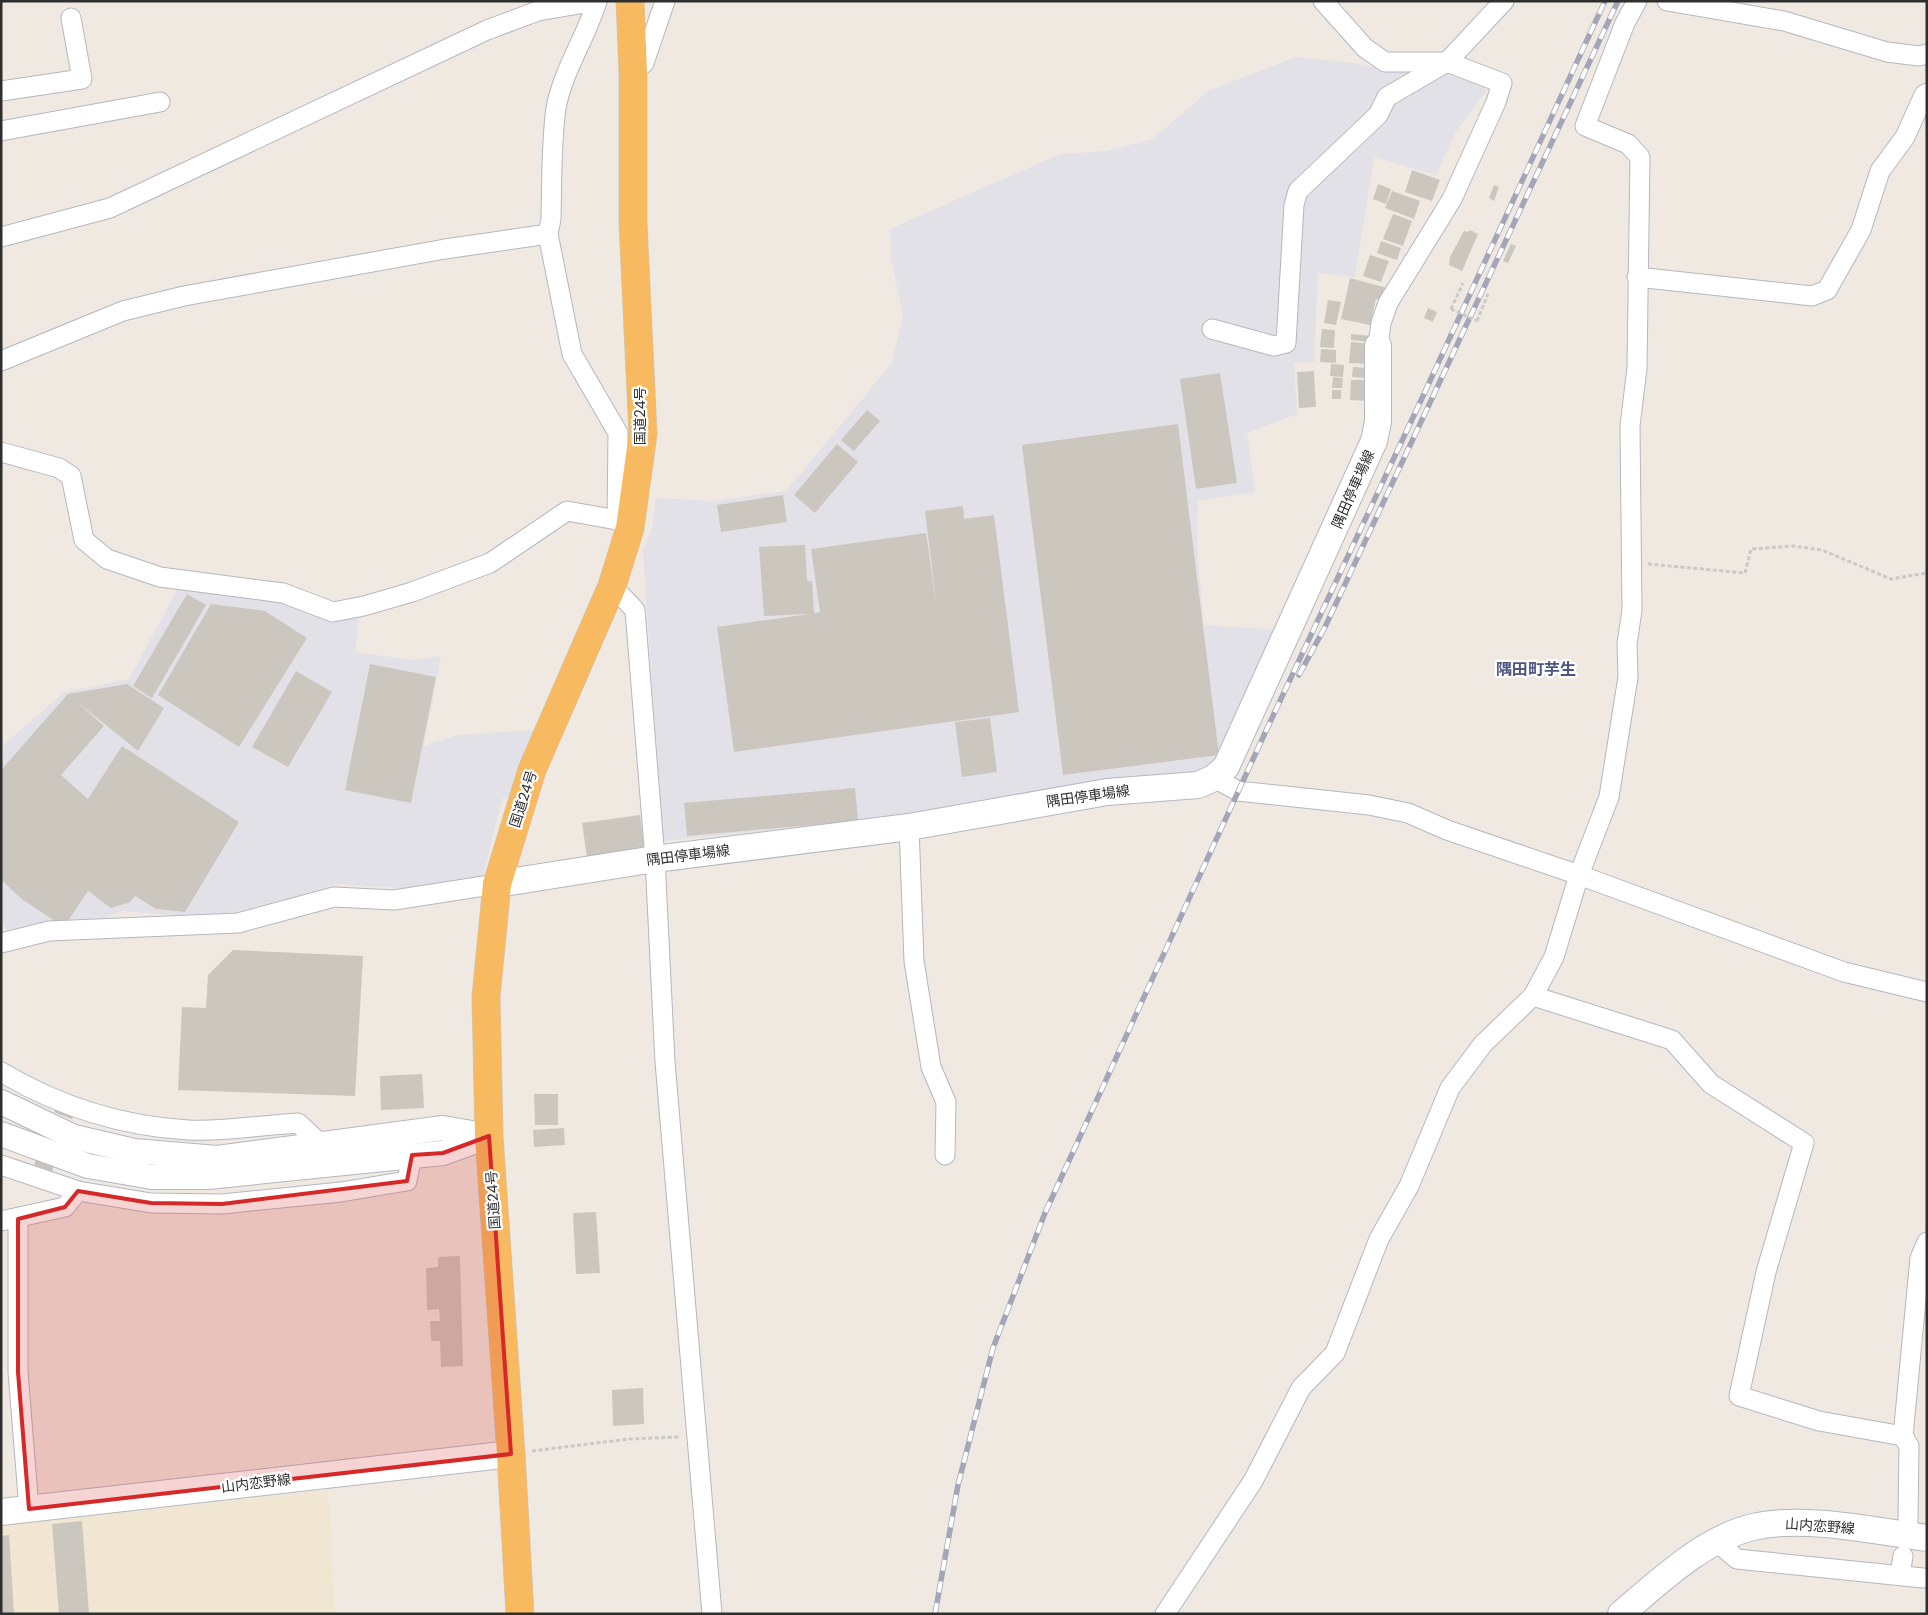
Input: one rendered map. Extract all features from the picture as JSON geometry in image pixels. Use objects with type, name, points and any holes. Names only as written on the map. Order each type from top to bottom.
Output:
[{"type":"highway","name":"国道24号","points":[[520,1614],[489,1136],[486,997],[496,884],[532,770],[612,586],[623,524],[643,434],[633,223],[633,73],[630,1]]},
{"type":"main road","name":"隅田停車場線","points":[[496,884],[656,859],[909,827],[1106,792],[1198,785],[1214,778],[1226,767],[1374,441],[1378,422],[1378,346]]},
{"type":"main road","name":"山内恋野線","points":[[1,1512],[511,1454]]},
{"type":"main road","name":"山内恋野線","points":[[1621,1614],[1659,1582],[1717,1542],[1752,1527],[1790,1522],[1917,1530]]},
{"type":"street","points":[[1,237],[110,208],[487,30],[538,11],[597,1],[591,23],[574,55],[556,108],[548,234],[572,354],[618,433],[623,524],[567,510],[490,563],[412,592],[364,606],[333,612],[283,593],[160,577],[107,559],[84,540],[71,476],[59,468],[1,452]]},
{"type":"street","points":[[633,73],[644,63],[665,1]]},
{"type":"street","points":[[1323,1],[1365,48],[1385,62],[1447,62],[1502,83],[1496,102],[1452,199],[1388,302],[1381,323],[1378,346]]},
{"type":"street","points":[[1212,329],[1274,346],[1286,343],[1294,205],[1298,191],[1378,115],[1387,97],[1447,62],[1504,1]]},
{"type":"street","points":[[1165,1614],[1253,1481],[1301,1388],[1335,1353],[1379,1239],[1409,1186],[1450,1088],[1483,1044],[1533,996],[1554,957],[1579,875],[1609,797],[1628,677],[1627,644],[1632,610],[1630,426],[1637,368],[1640,157],[1628,144],[1585,126],[1625,24],[1637,1]]},
{"type":"street","points":[[1667,1],[1784,21],[1887,52],[1919,56],[1927,54]]},
{"type":"street","points":[[1,91],[82,79],[71,18]]},
{"type":"street","points":[[1637,277],[1812,296],[1827,290],[1861,230],[1880,170],[1904,137],[1924,95],[1927,93]]},
{"type":"street","points":[[1,130],[160,102]]},
{"type":"street","points":[[1,361],[123,311],[176,298],[445,248],[548,234]]},
{"type":"street","points":[[612,586],[635,610],[656,859],[666,1062],[712,1614]]},
{"type":"street","points":[[1214,778],[1238,791],[1369,804],[1408,813],[1447,830],[1579,875],[1844,972],[1927,992]]},
{"type":"street","points":[[909,827],[914,961],[932,1067],[946,1102],[945,1155]]},
{"type":"street","points":[[1,943],[49,931],[238,923],[334,896],[394,900],[496,884]]},
{"type":"street","points":[[1533,996],[1672,1040],[1711,1084],[1804,1143],[1766,1272],[1738,1396],[1818,1421],[1903,1436]]},
{"type":"street","points":[[1,1072],[66,1108],[134,1124],[189,1130],[298,1123],[322,1145]]},
{"type":"street","points":[[1,1102],[74,1137],[134,1151],[217,1158],[443,1128],[489,1136]]},
{"type":"street","points":[[1,1134],[88,1166],[152,1176],[208,1177],[254,1174],[412,1154],[443,1153],[489,1136]]},
{"type":"street","points":[[1,1164],[41,1173],[78,1191],[151,1203],[222,1204],[341,1192],[407,1182],[412,1154]]},
{"type":"street","points":[[29,1509],[18,1372],[10,1220],[65,1207],[78,1191]]},
{"type":"street","points":[[1917,1530],[1909,1446],[1903,1436],[1920,1258],[1927,1242]]},
{"type":"street","points":[[1717,1542],[1737,1559],[1923,1578]]},
{"type":"street","points":[[1900,1576],[1903,1556]]},
{"type":"path","points":[[1462,283],[1451,309],[1477,320],[1488,294]]},
{"type":"path","points":[[1632,563],[1746,573],[1751,550],[1793,546],[1833,554],[1891,579],[1927,573]]},
{"type":"path","points":[[511,1454],[629,1439],[698,1437]]},
{"type":"highlighted area","points":[[489,1136],[511,1454],[29,1509],[18,1372],[18,1219],[65,1207],[78,1191],[151,1203],[222,1204],[407,1181],[412,1155],[443,1153]]},
{"type":"shaded area","points":[[1296,57],[1354,63],[1387,70],[1430,64],[1480,82],[1487,90],[1455,133],[1436,175],[1374,157],[1355,277],[1318,273],[1314,362],[1294,362],[1297,414],[1247,433],[1255,492],[1198,501],[1197,549],[1204,625],[1280,630],[1209,774],[1042,789],[874,821],[662,841],[643,551],[652,528],[656,498],[713,501],[786,491],[892,363],[903,313],[891,261],[890,229],[1060,154],[1106,151],[1153,139],[1208,91]]},
{"type":"shaded area","points":[[179,586],[263,596],[359,615],[355,652],[414,660],[441,656],[424,746],[458,735],[534,730],[509,797],[502,799],[483,877],[400,888],[337,884],[258,908],[198,917],[122,911],[71,931],[10,932],[1,923],[1,747],[64,692],[129,679]]},
{"type":"shaded area","points":[[328,1490],[335,1614],[1,1614],[1,1526]]},
{"type":"building","points":[[1412,170],[1440,180],[1432,201],[1405,192]]},
{"type":"building","points":[[1378,184],[1391,189],[1386,204],[1373,199]]},
{"type":"building","points":[[1494,185],[1499,187],[1494,201],[1489,198]]},
{"type":"building","points":[[1392,191],[1420,201],[1414,219],[1385,208]]},
{"type":"building","points":[[1393,214],[1412,221],[1403,246],[1383,239]]},
{"type":"building","points":[[1470,230],[1478,234],[1462,271],[1449,265],[1450,257],[1464,231],[1468,232]]},
{"type":"building","points":[[1381,241],[1401,248],[1397,260],[1377,253]]},
{"type":"building","points":[[1511,244],[1516,246],[1508,263],[1503,261]]},
{"type":"building","points":[[1370,255],[1389,261],[1381,282],[1363,276]]},
{"type":"building","points":[[1350,278],[1387,288],[1384,301],[1376,299],[1370,325],[1341,319]]},
{"type":"building","points":[[1328,300],[1341,302],[1336,325],[1324,323]]},
{"type":"building","points":[[1428,308],[1437,312],[1433,322],[1424,318]]},
{"type":"building","points":[[1322,329],[1335,330],[1334,348],[1320,347]]},
{"type":"building","points":[[1351,334],[1372,336],[1371,342],[1351,340]]},
{"type":"building","points":[[1351,342],[1372,344],[1370,364],[1349,363]]},
{"type":"building","points":[[1321,349],[1336,350],[1336,363],[1320,362]]},
{"type":"building","points":[[1331,364],[1344,365],[1343,377],[1330,376]]},
{"type":"building","points":[[1353,367],[1369,368],[1369,378],[1352,377]]},
{"type":"building","points":[[1314,371],[1316,407],[1299,408],[1297,372]]},
{"type":"building","points":[[1220,373],[1237,483],[1196,489],[1180,379]]},
{"type":"building","points":[[1333,377],[1343,378],[1342,388],[1332,388]]},
{"type":"building","points":[[1351,380],[1369,380],[1368,401],[1350,400]]},
{"type":"building","points":[[1332,390],[1341,390],[1341,399],[1332,399]]},
{"type":"building","points":[[867,410],[880,421],[854,451],[841,440]]},
{"type":"building","points":[[1178,424],[1219,755],[1063,775],[1022,445]]},
{"type":"building","points":[[837,444],[858,462],[815,513],[794,495]]},
{"type":"building","points":[[783,495],[787,522],[721,532],[717,505]]},
{"type":"building","points":[[963,506],[964,519],[994,515],[1019,712],[734,752],[717,627],[809,614],[764,616],[759,547],[805,545],[807,581],[812,581],[814,613],[820,612],[811,549],[926,533],[937,609],[925,511]]},
{"type":"building","points":[[187,594],[206,605],[152,698],[133,686]]},
{"type":"building","points":[[211,604],[265,611],[307,638],[239,747],[158,695]]},
{"type":"building","points":[[370,664],[436,677],[411,803],[345,790]]},
{"type":"building","points":[[296,671],[332,692],[288,767],[252,747]]},
{"type":"building","points":[[127,684],[164,708],[138,751],[75,700],[104,726],[61,775],[88,799],[122,746],[239,822],[185,912],[156,909],[135,896],[130,902],[111,908],[88,891],[64,927],[23,900],[1,880],[1,770],[68,694]]},
{"type":"building","points":[[990,718],[997,772],[962,777],[955,722]]},
{"type":"building","points":[[855,788],[858,821],[687,836],[684,803]]},
{"type":"building","points":[[640,815],[645,850],[587,857],[582,823]]},
{"type":"building","points":[[233,950],[363,956],[355,1096],[178,1090],[182,1007],[206,1008],[208,975]]},
{"type":"building","points":[[422,1074],[424,1108],[381,1110],[380,1076]]},
{"type":"building","points":[[534,1094],[558,1094],[558,1125],[535,1125]]},
{"type":"building","points":[[564,1128],[565,1145],[534,1147],[533,1130]]},
{"type":"building","points":[[596,1212],[600,1273],[576,1274],[573,1213]]},
{"type":"building","points":[[460,1256],[463,1366],[441,1367],[440,1341],[431,1341],[430,1321],[440,1321],[439,1309],[427,1310],[426,1268],[438,1267],[438,1257]]},
{"type":"building","points":[[643,1388],[644,1424],[613,1426],[612,1390]]},
{"type":"building","points":[[82,1521],[89,1614],[59,1614],[52,1524]]},
{"type":"building","points":[[9,1535],[14,1614],[1,1614],[1,1536]]},
{"type":"tunnel","points":[[43,1168],[65,1111]]},
{"type":"railway","points":[[935,1614],[958,1485],[993,1348],[1045,1213],[1265,733],[1605,1]]},
{"type":"railway","points":[[1299,675],[1325,627],[1618,1]]},
{"type":"district","name":"隅田町芋生","points":[[1536,669]]}]
